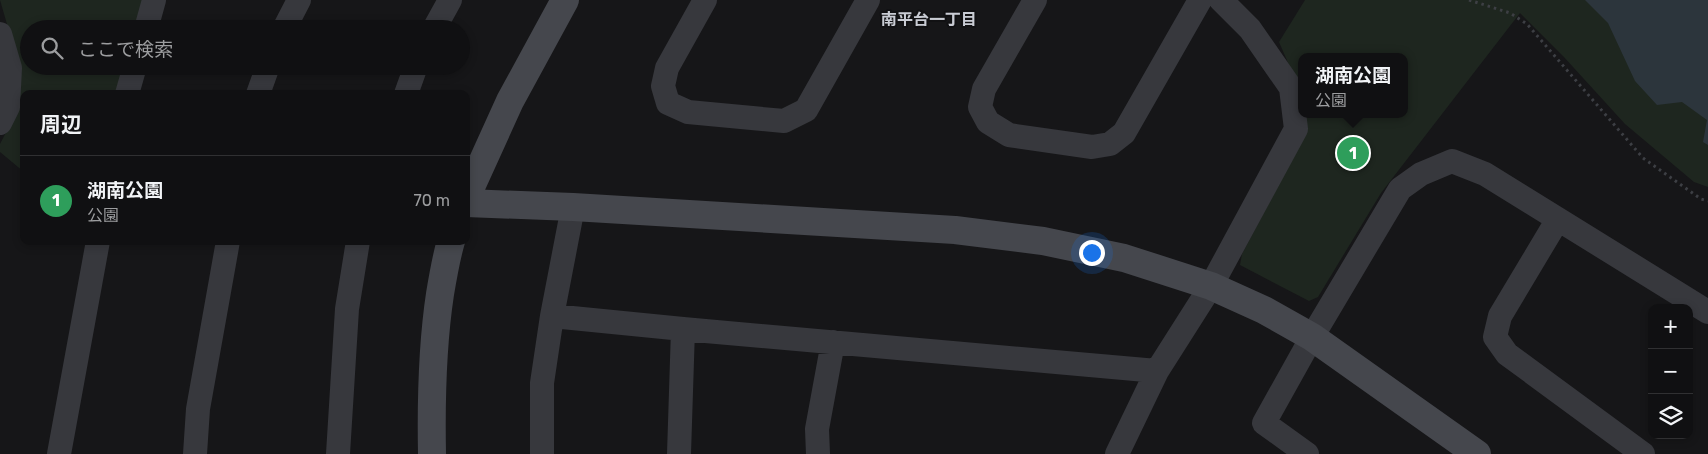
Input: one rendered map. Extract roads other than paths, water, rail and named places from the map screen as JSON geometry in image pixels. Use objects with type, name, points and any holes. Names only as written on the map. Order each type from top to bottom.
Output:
[{"type":"street","points":[[148,20],[154,0]]},
{"type":"street","points":[[289,20],[299,0]]},
{"type":"street","points":[[439,20],[450,0]]},
{"type":"street","points":[[470,189],[510,102],[565,0]]},
{"type":"street","points":[[705,0],[667,68],[663,86],[668,103],[688,112],[784,120],[806,110],[868,0]]},
{"type":"street","points":[[1035,0],[984,89],[980,107],[988,122],[1009,135],[1092,147],[1110,144],[1124,133],[1200,0]]},
{"type":"street","points":[[1118,454],[1157,371],[1211,286],[1296,129],[1291,88],[1250,29],[1221,0]]},
{"type":"street","points":[[0,34],[10,68],[8,107],[0,123]]},
{"type":"street","points":[[128,90],[132,75]]},
{"type":"street","points":[[259,90],[265,75]]},
{"type":"street","points":[[407,90],[413,75]]},
{"type":"street","points":[[1308,454],[1264,423],[1312,337],[1400,189],[1421,174],[1452,161],[1485,174],[1708,312]]},
{"type":"street","points":[[470,203],[573,207],[955,230],[1033,240],[1124,258],[1211,286],[1264,310],[1312,337],[1478,454]]},
{"type":"street","points":[[542,454],[542,383],[552,316],[573,207]]},
{"type":"street","points":[[1558,219],[1500,316],[1495,337],[1506,354],[1643,454]]},
{"type":"street","points":[[58,454],[97,245]]},
{"type":"street","points":[[195,454],[198,409],[227,245]]},
{"type":"street","points":[[338,454],[337,444],[348,309],[357,245]]},
{"type":"street","points":[[432,454],[435,328],[446,257],[450,245]]},
{"type":"street","points":[[552,316],[683,330],[1157,371]]},
{"type":"street","points":[[679,454],[683,330]]},
{"type":"street","points":[[818,454],[817,429],[833,342]]},
{"type":"place","name":"湖南公園","points":[[1353,153]]},
{"type":"district","name":"南平台一丁目","points":[[929,19]]}]
